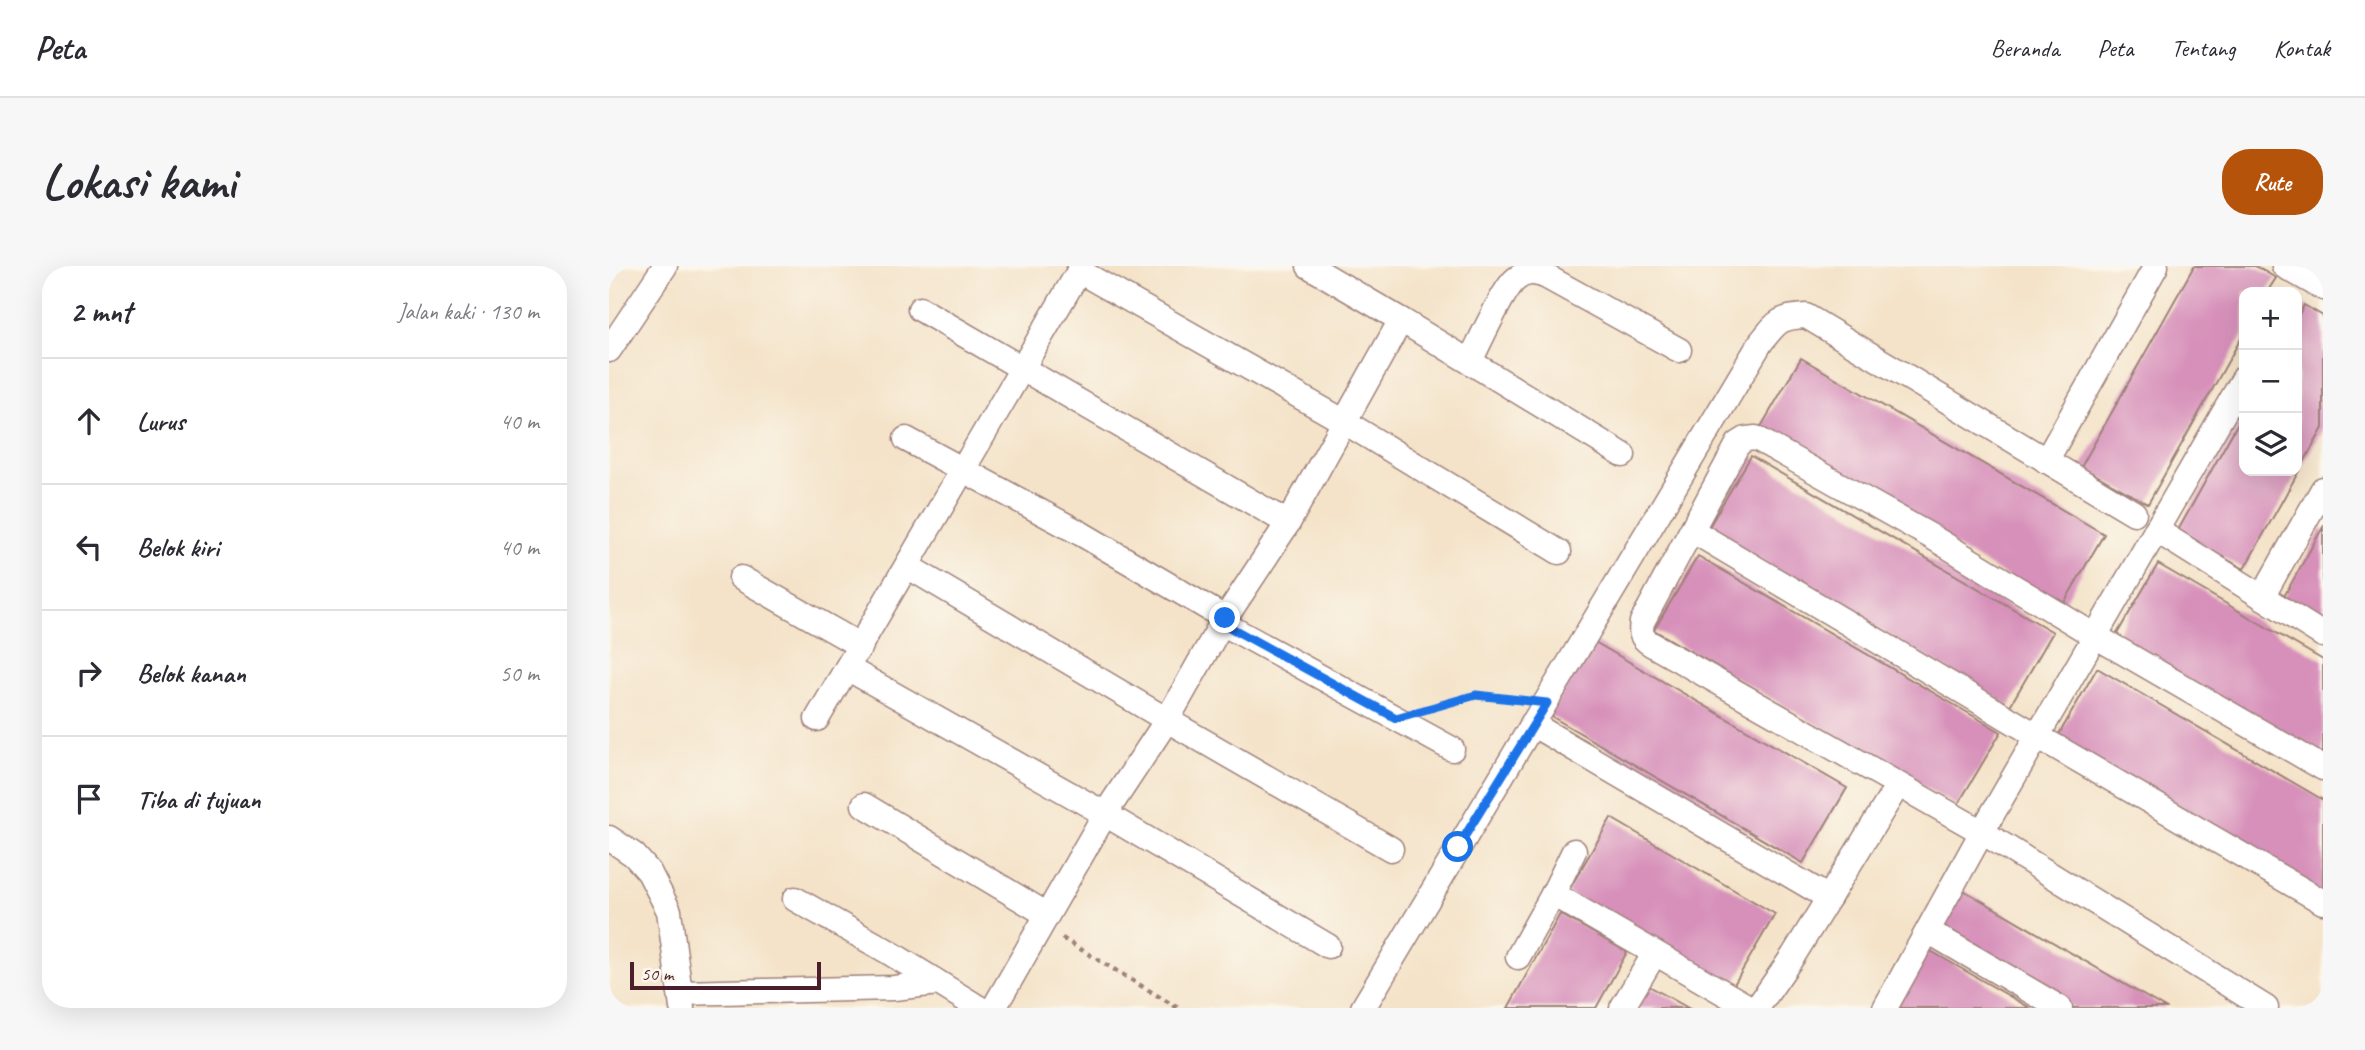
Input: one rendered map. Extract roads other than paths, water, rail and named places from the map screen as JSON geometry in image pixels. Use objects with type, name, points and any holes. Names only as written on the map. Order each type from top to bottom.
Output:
[{"type":"street","points":[[609,350],[665,266]]},
{"type":"street","points":[[1309,266],[1623,455]]},
{"type":"street","points":[[2046,461],[2156,266]]},
{"type":"street","points":[[817,719],[1078,268],[1343,421],[1559,552]]},
{"type":"street","points":[[1470,361],[1510,285],[1530,272],[1546,277],[1679,350]]},
{"type":"street","points":[[920,309],[1288,523]]},
{"type":"street","points":[[1363,1008],[1761,342],[1776,323],[1786,317],[1806,316],[2134,513]]},
{"type":"street","points":[[994,1008],[1105,814],[1167,720],[1224,621],[1288,523],[1401,320]]},
{"type":"street","points":[[1885,1008],[1982,832],[2239,387]]},
{"type":"street","points":[[2266,1008],[1982,832],[1643,639],[1642,622],[1738,444],[1746,439],[1756,438],[1933,537],[2095,636],[2323,768]]},
{"type":"street","points":[[906,439],[1080,533],[1224,621],[1452,749]]},
{"type":"street","points":[[2262,597],[2323,489]]},
{"type":"street","points":[[2157,530],[2323,635]]},
{"type":"street","points":[[1693,531],[2323,902]]},
{"type":"street","points":[[907,566],[1391,849]]},
{"type":"street","points":[[741,578],[860,646]]},
{"type":"street","points":[[847,668],[1105,814],[1328,946]]},
{"type":"street","points":[[1532,724],[1829,898]]},
{"type":"street","points":[[1757,1008],[1898,785]]},
{"type":"street","points":[[864,805],[1043,920]]},
{"type":"street","points":[[609,838],[634,855],[649,872],[669,911],[681,1001],[765,1000],[938,984]]},
{"type":"street","points":[[1518,957],[1574,851]]},
{"type":"street","points":[[1553,894],[1750,1008]]},
{"type":"street","points":[[795,899],[887,951],[979,1008]]},
{"type":"street","points":[[1928,931],[2060,1008]]},
{"type":"street","points":[[1622,1008],[1655,953]]}]
